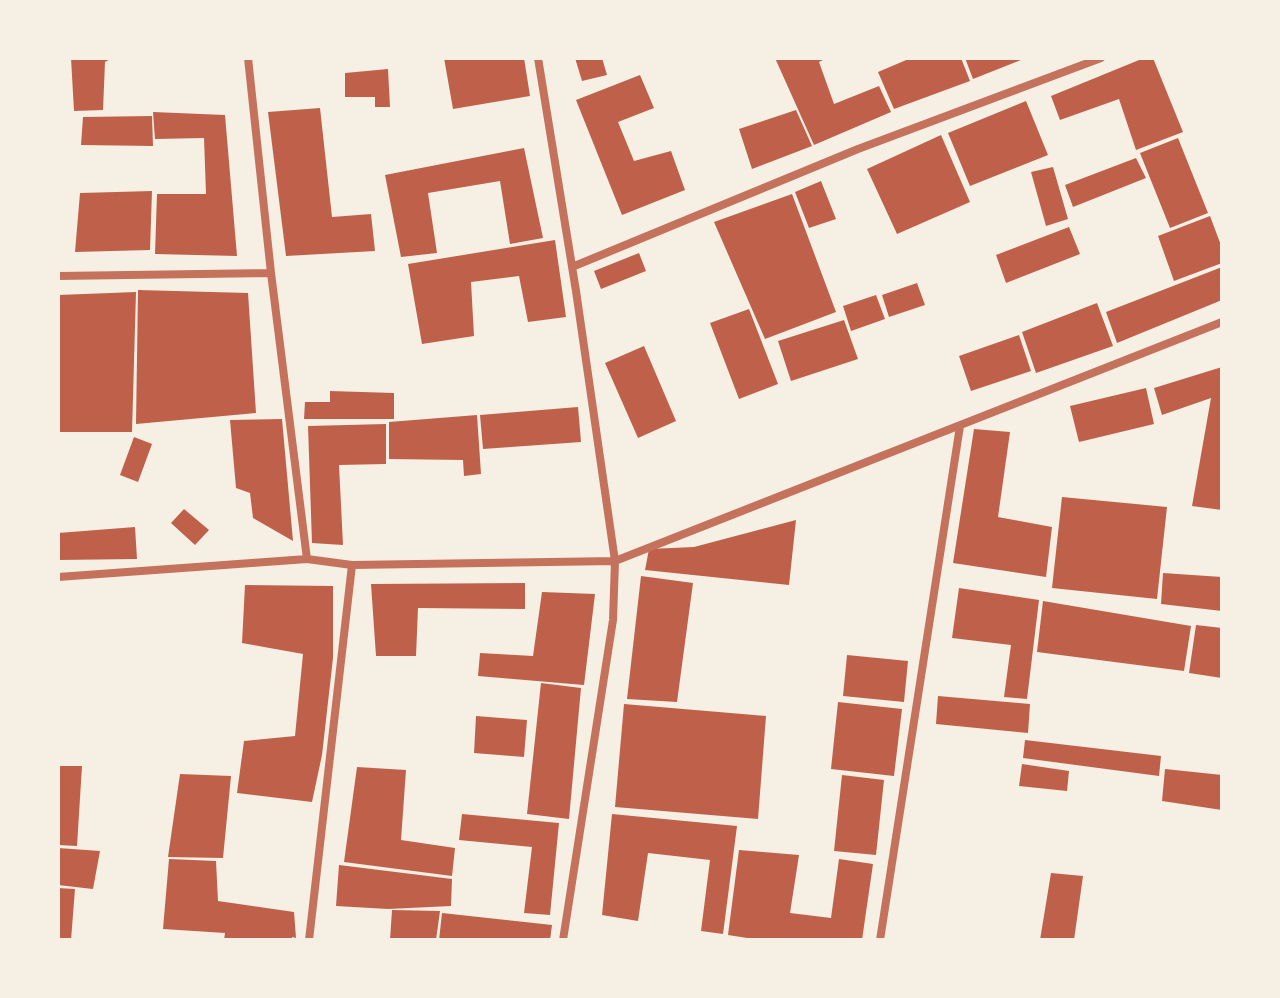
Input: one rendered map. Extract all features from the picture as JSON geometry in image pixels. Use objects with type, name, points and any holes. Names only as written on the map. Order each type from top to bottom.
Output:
[{"type":"street","points":[[248,58],[307,559]]},
{"type":"street","points":[[538,58],[615,561],[613,620],[563,940]]},
{"type":"street","points":[[572,267],[858,149],[1101,58]]},
{"type":"street","points":[[58,276],[271,273]]},
{"type":"street","points":[[58,588],[59,577],[307,559],[352,565],[615,561],[1222,322]]},
{"type":"street","points":[[880,940],[960,426]]},
{"type":"street","points":[[309,940],[352,565]]},
{"type":"building","points":[[71,58],[112,58],[105,62],[103,110],[74,111]]},
{"type":"building","points":[[444,58],[524,58],[530,96],[453,109]]},
{"type":"building","points":[[575,58],[602,58],[607,75],[582,81]]},
{"type":"building","points":[[775,58],[827,58],[819,62],[834,104],[879,86],[891,112],[814,145]]},
{"type":"building","points":[[911,58],[961,58],[970,81],[894,109],[878,72]]},
{"type":"building","points":[[965,58],[1026,58],[973,79]]},
{"type":"building","points":[[1144,58],[1153,58],[1183,132],[1136,150],[1119,99],[1060,120],[1051,96]]},
{"type":"building","points":[[388,69],[390,107],[375,107],[375,97],[345,97],[345,73]]},
{"type":"building","points":[[640,75],[654,108],[618,122],[634,161],[671,151],[685,190],[622,215],[576,100]]},
{"type":"building","points":[[1026,101],[1048,155],[970,186],[948,133]]},
{"type":"building","points":[[320,108],[332,217],[371,214],[375,251],[286,256],[268,112]]},
{"type":"building","points":[[796,110],[812,146],[752,169],[739,129]]},
{"type":"building","points":[[153,112],[225,115],[237,256],[155,254],[157,194],[206,194],[204,138],[155,139]]},
{"type":"building","points":[[152,116],[153,146],[81,145],[83,117]]},
{"type":"building","points":[[941,135],[970,202],[897,234],[867,169]]},
{"type":"building","points":[[1178,138],[1208,213],[1170,228],[1140,153]]},
{"type":"building","points":[[524,148],[543,238],[510,244],[500,181],[428,193],[437,253],[401,257],[385,175]]},
{"type":"building","points":[[1136,158],[1146,178],[1073,207],[1065,185]]},
{"type":"building","points":[[1053,167],[1068,219],[1046,226],[1031,172]]},
{"type":"building","points":[[821,181],[836,219],[809,228],[795,192]]},
{"type":"building","points":[[152,191],[150,250],[75,252],[80,193]]},
{"type":"building","points":[[792,194],[836,312],[765,339],[714,222]]},
{"type":"building","points":[[1210,216],[1222,248],[1222,263],[1174,281],[1158,236]]},
{"type":"building","points":[[1069,227],[1080,254],[1006,283],[996,255]]},
{"type":"building","points":[[555,240],[566,317],[528,322],[519,276],[471,282],[474,336],[422,344],[408,264]]},
{"type":"building","points":[[639,253],[646,271],[601,289],[594,271]]},
{"type":"building","points":[[1222,267],[1222,300],[1117,343],[1106,312]]},
{"type":"building","points":[[917,283],[925,305],[889,317],[882,295]]},
{"type":"building","points":[[138,290],[248,293],[256,413],[136,424]]},
{"type":"building","points":[[136,292],[132,432],[58,432],[58,295]]},
{"type":"building","points":[[876,295],[885,319],[851,331],[843,306]]},
{"type":"building","points":[[1097,303],[1113,346],[1036,373],[1022,332]]},
{"type":"building","points":[[749,309],[778,384],[739,399],[710,323]]},
{"type":"building","points":[[844,320],[858,359],[791,381],[778,341]]},
{"type":"building","points":[[1019,335],[1031,371],[971,391],[959,356]]},
{"type":"building","points":[[644,346],[676,421],[638,438],[605,363]]},
{"type":"building","points":[[1222,367],[1222,510],[1192,506],[1211,398],[1162,415],[1154,388]]},
{"type":"building","points":[[1146,388],[1154,424],[1079,442],[1070,406]]},
{"type":"building","points":[[330,391],[394,393],[394,419],[304,419],[305,402],[330,402]]},
{"type":"building","points":[[578,407],[581,442],[483,449],[480,415]]},
{"type":"building","points":[[477,415],[481,474],[464,476],[463,460],[389,459],[389,422]]},
{"type":"building","points":[[282,419],[293,541],[253,518],[250,493],[236,488],[230,420]]},
{"type":"building","points":[[386,424],[386,464],[339,465],[343,545],[312,543],[308,426]]},
{"type":"building","points":[[974,429],[1010,432],[998,517],[1052,527],[1046,577],[953,563]]},
{"type":"building","points":[[134,437],[152,444],[138,482],[120,475]]},
{"type":"building","points":[[1062,497],[1167,507],[1157,599],[1052,588]]},
{"type":"building","points":[[184,509],[209,530],[195,545],[171,523]]},
{"type":"building","points":[[796,520],[789,585],[645,570],[649,549],[694,547]]},
{"type":"building","points":[[135,527],[137,559],[58,560],[58,533]]},
{"type":"building","points":[[1163,573],[1222,577],[1222,611],[1161,604]]},
{"type":"building","points":[[641,576],[693,583],[677,702],[627,699]]},
{"type":"building","points":[[525,583],[525,609],[418,608],[416,656],[376,656],[371,584]]},
{"type":"building","points":[[245,585],[333,586],[333,658],[322,755],[312,802],[237,793],[244,741],[295,736],[303,654],[242,643]]},
{"type":"building","points":[[959,588],[1039,600],[1027,699],[1004,697],[1011,645],[952,638]]},
{"type":"building","points":[[542,592],[595,594],[584,685],[478,676],[480,653],[533,656]]},
{"type":"building","points":[[1043,601],[1191,626],[1184,671],[1037,652]]},
{"type":"building","points":[[1196,625],[1222,628],[1222,678],[1189,673]]},
{"type":"building","points":[[847,655],[908,661],[904,702],[843,696]]},
{"type":"building","points":[[541,683],[581,688],[569,819],[527,814]]},
{"type":"building","points":[[938,696],[1030,704],[1028,733],[936,724]]},
{"type":"building","points":[[838,702],[902,709],[894,776],[831,769]]},
{"type":"building","points":[[624,704],[766,716],[758,819],[615,807]]},
{"type":"building","points":[[476,716],[527,720],[524,757],[474,753]]},
{"type":"building","points":[[1025,740],[1161,756],[1159,776],[1023,758]]},
{"type":"building","points":[[1022,764],[1069,771],[1067,791],[1019,786]]},
{"type":"building","points":[[58,766],[82,766],[77,846],[58,845]]},
{"type":"building","points":[[357,767],[406,770],[401,840],[455,848],[452,876],[344,862]]},
{"type":"building","points":[[1165,769],[1222,775],[1222,810],[1162,801]]},
{"type":"building","points":[[180,774],[231,776],[223,858],[168,857]]},
{"type":"building","points":[[842,775],[884,780],[876,855],[834,851]]},
{"type":"building","points":[[462,814],[559,823],[550,915],[524,913],[532,847],[459,840]]},
{"type":"building","points":[[612,814],[737,826],[723,934],[701,931],[710,860],[648,853],[638,921],[602,915]]},
{"type":"building","points":[[58,848],[100,851],[93,889],[58,885]]},
{"type":"building","points":[[739,850],[799,855],[790,913],[831,918],[839,859],[873,864],[862,940],[760,940],[728,935]]},
{"type":"building","points":[[169,859],[216,861],[218,901],[294,912],[296,938],[224,940],[225,933],[163,929]]},
{"type":"building","points":[[339,865],[452,879],[451,906],[388,909],[336,906]]},
{"type":"building","points":[[1051,873],[1083,876],[1074,940],[1040,940]]},
{"type":"building","points":[[58,888],[75,889],[71,940],[58,940]]},
{"type":"building","points":[[392,910],[440,911],[436,940],[390,940]]},
{"type":"building","points":[[442,913],[552,925],[550,940],[439,940]]}]
